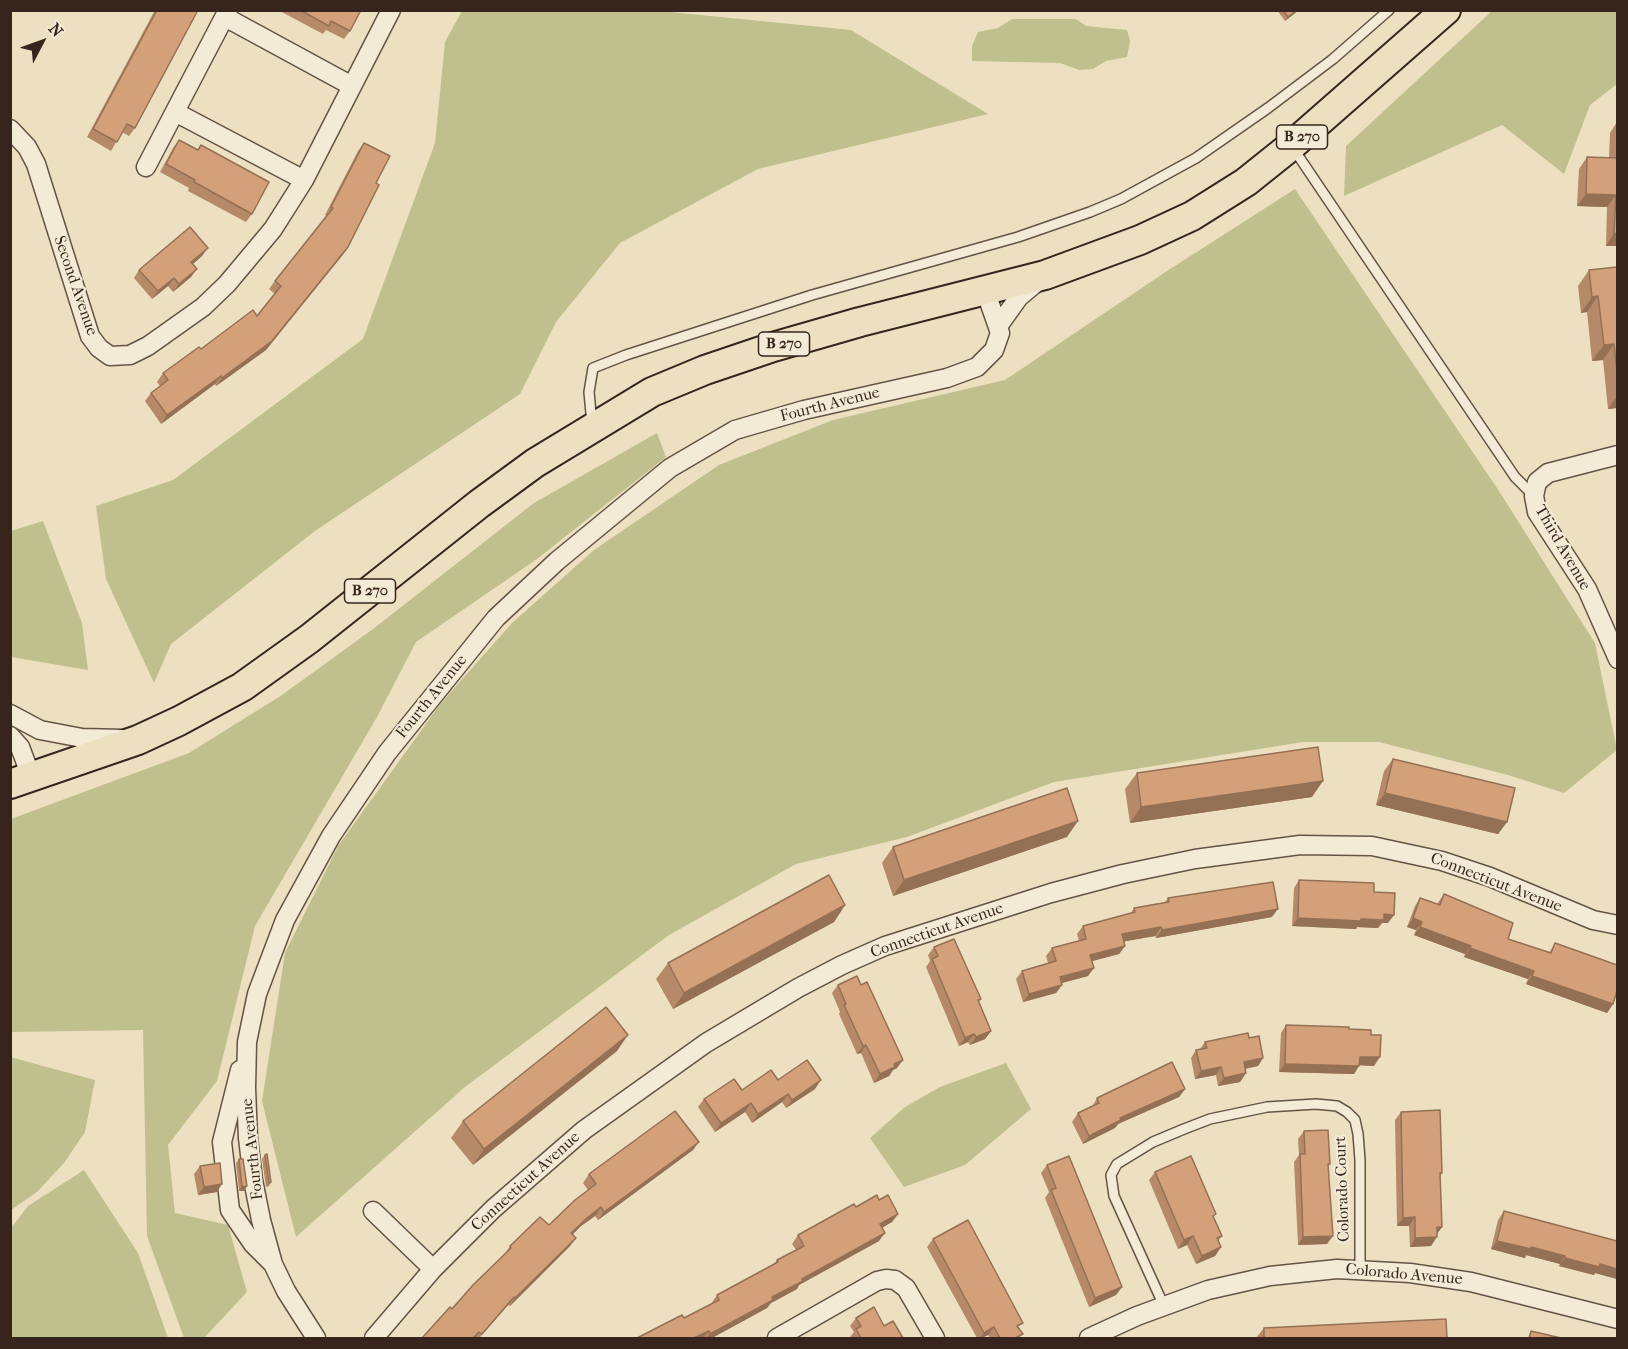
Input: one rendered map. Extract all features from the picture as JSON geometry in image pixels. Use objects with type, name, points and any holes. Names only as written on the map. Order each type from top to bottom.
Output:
[{"type":"main road","name":"B 270","points":[[19,781],[138,740],[242,687],[274,665],[479,504],[535,463],[592,426],[652,392],[773,347],[1045,275],[1140,240],[1192,216],[1246,182],[1292,146],[1446,10]]},
{"type":"street","name":"Second Avenue","points":[[10,129],[27,147],[36,164],[90,336],[99,348],[110,356],[130,355],[148,346],[203,307],[254,255],[285,212],[304,180],[391,10]]},
{"type":"street","points":[[146,167],[226,14],[352,86]]},
{"type":"street","points":[[175,112],[304,180]]},
{"type":"street","name":"Fourth Avenue","points":[[315,1338],[286,1291],[273,1264],[261,1220],[251,1159],[246,1088],[247,1042],[256,994],[285,920],[331,836],[387,753],[496,618],[557,561],[680,463],[735,430],[804,410],[946,378],[977,367],[998,343],[999,325],[1019,297],[1045,275]]},
{"type":"street","points":[[985,290],[999,325]]},
{"type":"street","name":"Third Avenue","points":[[1617,455],[1548,473],[1537,482],[1533,496],[1538,512],[1587,589],[1617,659]]},
{"type":"street","points":[[10,714],[40,730],[82,738],[138,740]]},
{"type":"street","points":[[10,736],[20,747],[26,763],[19,781]]},
{"type":"street","name":"Connecticut Avenue","points":[[374,1338],[433,1269],[493,1209],[584,1130],[697,1049],[750,1016],[842,965],[885,946],[1051,893],[1123,874],[1195,859],[1300,845],[1372,846],[1442,861],[1490,877],[1593,920],[1617,925]]},
{"type":"street","points":[[247,1042],[222,1142],[230,1210],[254,1244],[273,1264]]},
{"type":"street","points":[[373,1211],[433,1269]]},
{"type":"street","name":"Colorado Avenue","points":[[1089,1338],[1208,1290],[1270,1276],[1315,1271],[1360,1270],[1410,1273],[1471,1282],[1617,1319]]},
{"type":"street","points":[[777,1338],[877,1281],[886,1279],[902,1283],[935,1338]]},
{"type":"lane","points":[[592,426],[589,392],[593,368],[626,355],[812,295],[1018,237],[1121,199],[1196,158],[1268,108],[1333,59],[1389,10]]},
{"type":"lane","points":[[1292,146],[1515,477],[1533,496]]},
{"type":"lane","name":"Colorado Court","points":[[1164,1306],[1114,1196],[1112,1175],[1114,1169],[1131,1154],[1184,1129],[1210,1119],[1267,1107],[1316,1104],[1337,1106],[1354,1119],[1360,1160],[1360,1270]]},
{"type":"green space","points":[[462,11],[660,11],[851,30],[988,114],[758,169],[620,243],[556,322],[520,394],[315,531],[171,644],[154,683],[106,579],[96,506],[173,480],[363,339],[435,143],[445,42]]},
{"type":"green space","points":[[1492,11],[1617,11],[1617,84],[1590,105],[1564,174],[1502,125],[1344,196],[1346,146]]},
{"type":"green space","points":[[1012,19],[1076,19],[1086,26],[1127,30],[1130,41],[1127,57],[1106,61],[1093,69],[1079,70],[1060,63],[972,61],[972,46],[978,32],[998,28]]},
{"type":"green space","points":[[1295,189],[1499,491],[1595,643],[1617,750],[1564,793],[1508,775],[1379,742],[1303,742],[1054,782],[907,837],[796,864],[669,935],[465,1087],[296,1237],[262,1101],[285,953],[338,846],[441,703],[512,623],[594,550],[719,465],[833,420],[1005,380],[1167,271]]},
{"type":"green space","points":[[657,433],[666,457],[537,559],[416,642],[377,717],[255,926],[217,1081],[168,1145],[175,1213],[228,1225],[247,1292],[204,1338],[184,1338],[147,1236],[143,1030],[11,1032],[11,819],[189,753],[282,695],[373,629],[534,503]]},
{"type":"green space","points":[[43,521],[82,623],[88,670],[11,657],[11,531]]},
{"type":"green space","points":[[10,1057],[95,1080],[85,1132],[64,1163],[37,1192],[11,1210]]},
{"type":"green space","points":[[1006,1063],[1031,1109],[965,1165],[904,1187],[870,1138],[905,1107],[940,1087]]},
{"type":"green space","points":[[84,1170],[138,1253],[168,1338],[11,1338],[11,1228],[28,1206]]},
{"type":"building","points":[[157,10],[198,10],[135,128],[127,124],[117,142],[93,129]]},
{"type":"building","points":[[300,10],[361,10],[350,31],[331,21],[329,26]]},
{"type":"building","points":[[1283,10],[1297,10],[1288,17]]},
{"type":"building","points":[[179,140],[198,150],[201,145],[269,182],[252,214],[166,164]]},
{"type":"building","points":[[364,143],[390,156],[376,183],[379,185],[348,247],[272,341],[167,415],[151,393],[168,380],[163,373],[199,347],[201,349],[253,310],[257,316],[281,286],[275,281],[333,208],[331,207]]},
{"type":"building","points":[[1587,157],[1617,158],[1617,234],[1614,233],[1616,195],[1586,194]]},
{"type":"building","points":[[190,227],[208,248],[191,262],[197,269],[179,284],[174,278],[158,291],[139,270]]},
{"type":"building","points":[[1617,267],[1617,373],[1614,344],[1604,345],[1598,296],[1592,297],[1589,270]]},
{"type":"building","points":[[1318,747],[1323,781],[1141,807],[1137,773]]},
{"type":"building","points":[[1393,759],[1515,788],[1507,822],[1385,793]]},
{"type":"building","points":[[1067,788],[1078,821],[904,880],[893,847]]},
{"type":"building","points":[[829,875],[845,905],[684,993],[668,963]]},
{"type":"building","points":[[1299,880],[1374,883],[1374,892],[1395,893],[1394,915],[1384,914],[1384,920],[1361,919],[1361,921],[1298,918]]},
{"type":"building","points":[[1273,882],[1278,909],[1162,930],[1161,927],[1122,934],[1125,946],[1090,955],[1094,968],[1060,977],[1062,985],[1029,994],[1022,971],[1056,961],[1052,948],[1086,939],[1083,926],[1135,912],[1134,908],[1169,902],[1168,898]]},
{"type":"building","points":[[1444,894],[1513,923],[1508,939],[1551,953],[1555,943],[1617,965],[1617,991],[1613,1004],[1532,976],[1534,971],[1420,927],[1422,922],[1413,918],[1420,898],[1440,905]]},
{"type":"building","points":[[954,939],[981,999],[978,1000],[991,1031],[976,1037],[974,1034],[965,1038],[932,959],[938,956],[934,947]]},
{"type":"building","points":[[857,976],[861,985],[867,982],[903,1060],[894,1064],[895,1067],[880,1074],[866,1045],[863,1046],[844,1005],[846,1004],[838,985]]},
{"type":"building","points":[[606,1007],[628,1035],[484,1149],[463,1121]]},
{"type":"building","points":[[1286,1025],[1371,1030],[1371,1035],[1381,1035],[1380,1057],[1360,1057],[1359,1066],[1285,1064]]},
{"type":"building","points":[[1248,1033],[1249,1038],[1259,1036],[1263,1058],[1244,1062],[1246,1073],[1224,1078],[1221,1067],[1201,1071],[1196,1050],[1207,1048],[1205,1042]]},
{"type":"building","points":[[807,1060],[821,1080],[792,1100],[788,1094],[758,1114],[751,1103],[721,1123],[704,1099],[734,1079],[742,1090],[771,1070],[778,1080]]},
{"type":"building","points":[[1172,1062],[1185,1089],[1120,1118],[1121,1120],[1089,1136],[1078,1113],[1099,1103],[1097,1098]]},
{"type":"building","points":[[1440,1110],[1442,1227],[1437,1227],[1437,1237],[1415,1238],[1415,1217],[1403,1218],[1401,1112]]},
{"type":"building","points":[[675,1111],[699,1142],[604,1212],[601,1207],[587,1218],[571,1233],[576,1238],[514,1297],[482,1334],[479,1332],[473,1338],[422,1338],[540,1217],[549,1225],[596,1184],[589,1174]]},
{"type":"building","points":[[1328,1130],[1333,1236],[1303,1237],[1300,1154],[1305,1154],[1304,1131]]},
{"type":"building","points":[[267,1154],[271,1182],[269,1183],[265,1155]]},
{"type":"building","points":[[1069,1156],[1122,1287],[1095,1298],[1051,1190],[1056,1188],[1047,1165]]},
{"type":"building","points":[[1191,1156],[1216,1214],[1213,1216],[1222,1236],[1217,1238],[1221,1247],[1202,1256],[1193,1236],[1184,1240],[1155,1172]]},
{"type":"building","points":[[239,1159],[243,1159],[247,1186],[242,1187]]},
{"type":"building","points":[[220,1163],[222,1184],[204,1187],[200,1166]]},
{"type":"building","points":[[877,1195],[879,1200],[888,1195],[898,1214],[880,1224],[885,1233],[802,1279],[803,1281],[772,1297],[773,1300],[710,1334],[709,1331],[694,1338],[637,1338],[682,1315],[684,1318],[719,1300],[717,1295],[804,1246],[798,1235],[854,1204],[856,1207]]},
{"type":"building","points":[[1504,1211],[1617,1241],[1617,1269],[1600,1264],[1599,1267],[1531,1247],[1531,1249],[1497,1241]]},
{"type":"building","points":[[968,1220],[1023,1323],[1017,1326],[1023,1334],[1015,1338],[1000,1338],[994,1327],[984,1333],[933,1239]]},
{"type":"building","points":[[874,1307],[884,1326],[893,1321],[903,1338],[861,1338],[856,1329],[861,1326],[856,1318]]},
{"type":"building","points":[[1446,1319],[1447,1338],[1264,1338],[1264,1328]]},
{"type":"building","points":[[1531,1331],[1561,1338],[1529,1338]]}]
